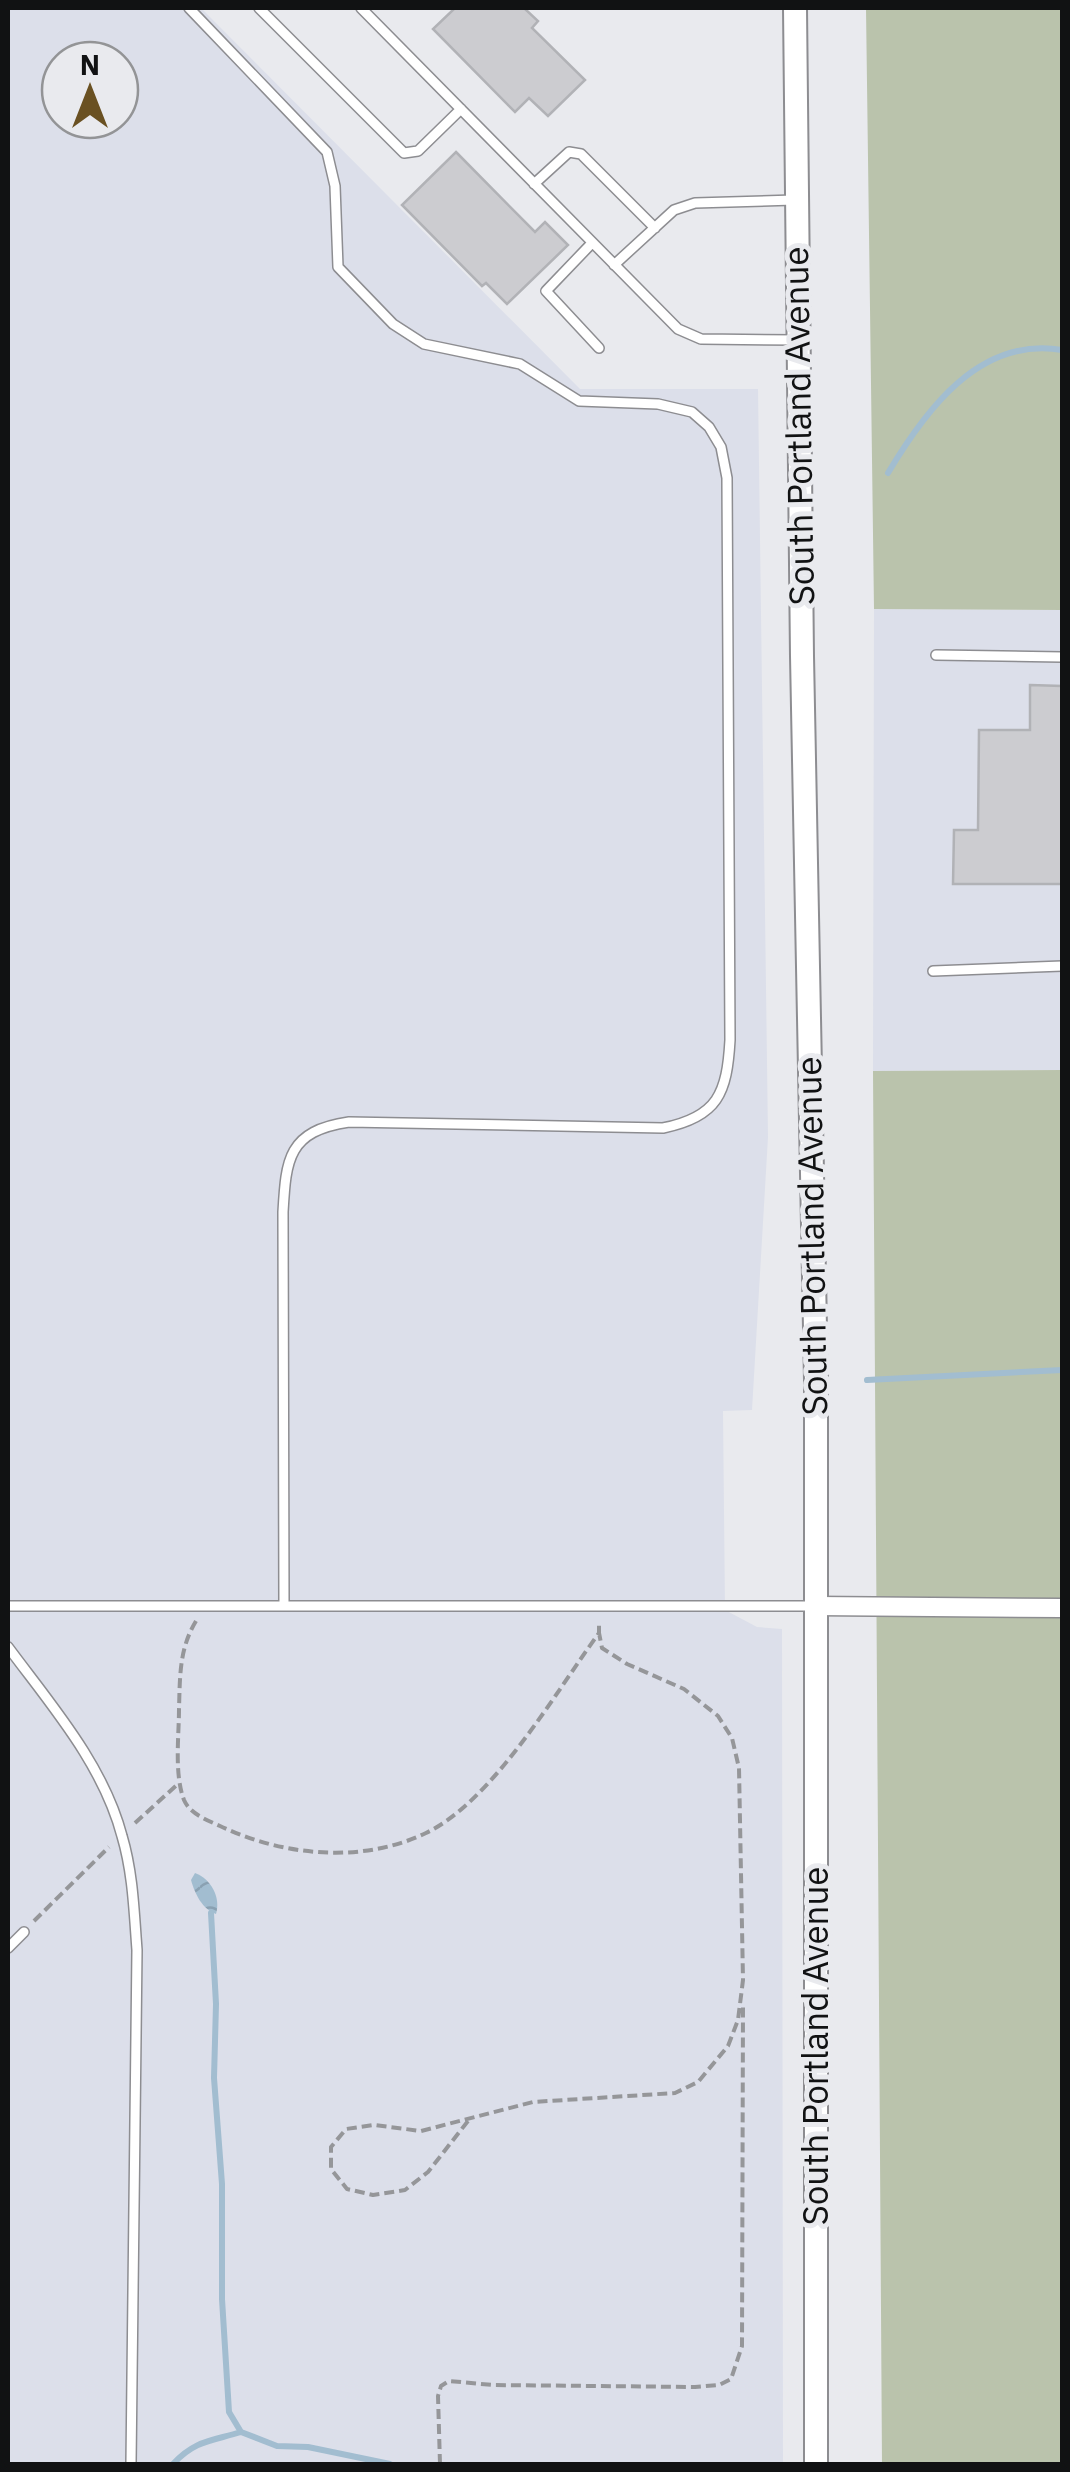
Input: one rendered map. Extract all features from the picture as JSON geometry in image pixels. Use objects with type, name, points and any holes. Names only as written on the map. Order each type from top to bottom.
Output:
[{"type":"main road","name":"South Portland Avenue","points":[[795,8],[797,340],[816,1380],[816,2464]]},
{"type":"street","points":[[816,1606],[1062,1608]]},
{"type":"lane","points":[[189,8],[327,152],[336,186],[338,267],[393,324],[424,344],[520,364],[579,401],[658,404],[692,412],[709,427],[721,447],[726,478],[730,1040],[724,1084],[717,1100],[704,1112],[687,1123],[662,1128],[349,1122],[315,1131],[292,1150],[286,1165],[283,1212],[284,1606]]},
{"type":"lane","points":[[259,8],[404,153],[418,151],[460,109]]},
{"type":"lane","points":[[361,8],[614,266],[689,336],[797,340]]},
{"type":"lane","points":[[534,184],[569,152],[581,154],[654,228]]},
{"type":"lane","points":[[614,266],[674,210],[695,203],[796,200]]},
{"type":"lane","points":[[592,243],[546,291],[599,348]]},
{"type":"lane","points":[[936,656],[1062,657]]},
{"type":"lane","points":[[933,971],[1062,966]]},
{"type":"lane","points":[[8,1606],[816,1606]]},
{"type":"lane","points":[[8,1647],[90,1762],[122,1834],[132,1884],[137,1950],[132,2464]]},
{"type":"lane","points":[[8,1948],[24,1932]]},
{"type":"path","points":[[210,1606],[194,1623],[181,1656],[181,1782],[185,1802],[197,1816],[288,1852],[384,1846],[426,1834],[458,1813],[485,1790],[599,1633]]},
{"type":"path","points":[[440,2464],[438,2396],[441,2386],[450,2381],[719,2385],[731,2380],[742,2346],[739,1768],[732,1738],[718,1716],[701,1700],[602,1648],[599,1607]]},
{"type":"path","points":[[24,1932],[122,1834],[181,1782]]},
{"type":"path","points":[[468,2121],[428,2172],[406,2190],[373,2195],[347,2189],[331,2169],[331,2147],[346,2129],[374,2125],[421,2131],[532,2102],[649,2096],[675,2092],[698,2082],[728,2046],[738,2020],[743,1980]]},
{"type":"shaded area","points":[[8,8],[201,8],[580,389],[758,389],[768,1137],[752,1410],[723,1411],[725,1610],[757,1627],[782,1629],[783,2464],[8,2464]]},
{"type":"shaded area","points":[[874,609],[1062,610],[1062,1070],[873,1071]]},
{"type":"green space","points":[[866,8],[1062,8],[1062,610],[874,609]]},
{"type":"green space","points":[[1062,1070],[1062,2464],[882,2464],[873,1071]]},
{"type":"water","points":[[195,1873],[213,1889],[216,1914],[197,1896],[191,1880]]},
{"type":"building","points":[[455,8],[524,8],[538,21],[532,28],[585,80],[548,116],[529,98],[515,112],[433,29]]},
{"type":"building","points":[[456,152],[535,232],[545,222],[568,245],[507,304],[486,283],[482,286],[402,205]]},
{"type":"building","points":[[1030,685],[1062,686],[1062,884],[953,884],[954,830],[978,830],[979,730],[1030,730]]},
{"type":"waterway","points":[[888,473],[937,403],[980,366],[1032,349],[1062,350]]},
{"type":"waterway","points":[[867,1380],[1062,1370]]},
{"type":"waterway","points":[[211,1913],[229,2412],[241,2432],[277,2446],[308,2447],[390,2464]]},
{"type":"waterway","points":[[173,2464],[197,2446],[241,2432]]}]
